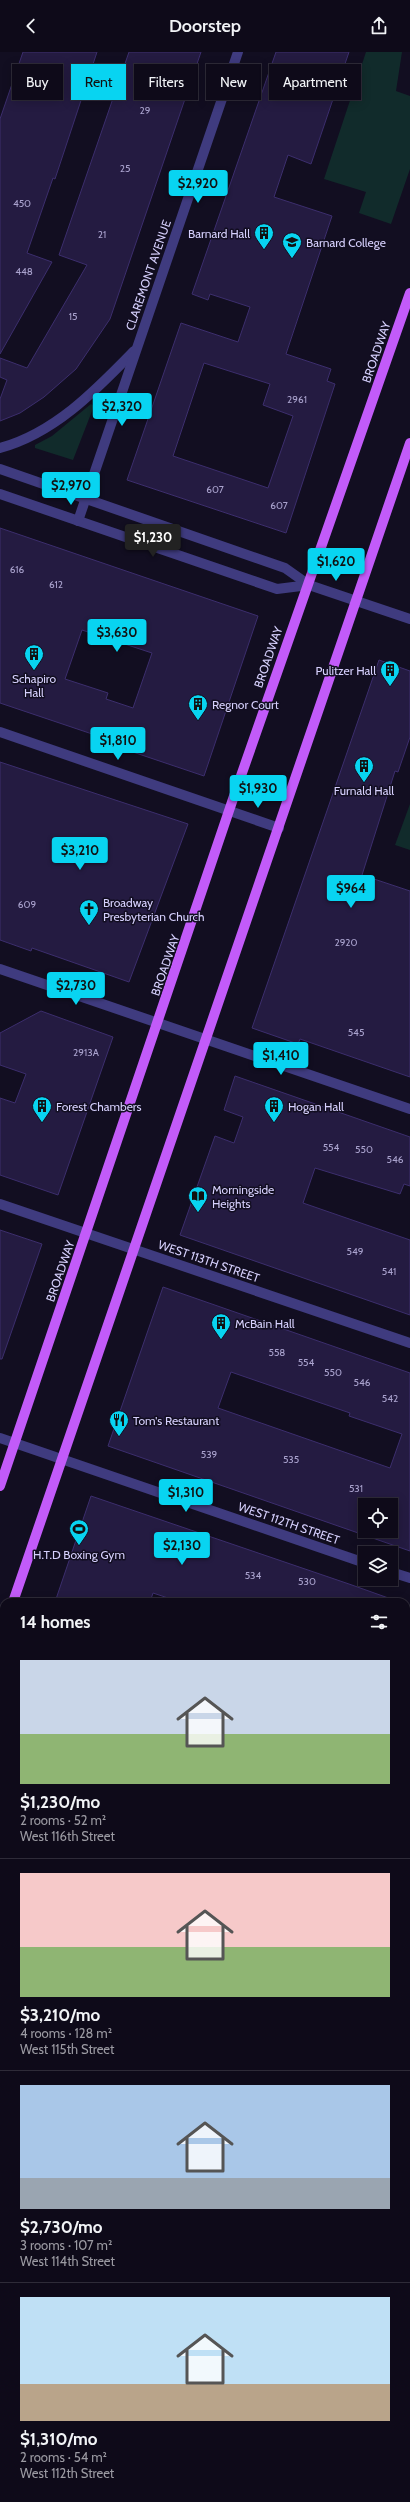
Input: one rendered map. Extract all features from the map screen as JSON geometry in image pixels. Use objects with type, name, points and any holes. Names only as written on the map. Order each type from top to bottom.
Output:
[{"type":"main road","name":"BROADWAY","points":[[0,1486],[230,811],[410,293]]},
{"type":"main road","points":[[15,1598],[410,443]]},
{"type":"street","name":"CLAREMONT AVENUE","points":[[78,520],[238,52]]},
{"type":"street","name":"CLAREMONT AVENUE","points":[[0,448],[34,434],[63,416],[92,393],[137,348]]},
{"type":"street","points":[[0,468],[285,568],[309,585],[410,619]]},
{"type":"street","points":[[0,494],[277,589],[309,585]]},
{"type":"street","points":[[0,732],[279,828]]},
{"type":"street","points":[[0,969],[206,1038],[410,1109]]},
{"type":"street","name":"WEST 113TH STREET","points":[[0,1204],[410,1343]]},
{"type":"street","name":"WEST 112TH STREET","points":[[0,1438],[358,1561]]},
{"type":"street","points":[[398,1574],[410,1578]]},
{"type":"green space","points":[[366,52],[402,52],[396,91],[410,96],[410,169],[391,224],[359,213],[366,192],[324,179],[350,100],[361,100],[361,67]]},
{"type":"green space","points":[[91,404],[94,406],[73,460],[35,448],[35,445],[52,436]]},
{"type":"green space","points":[[410,804],[410,850],[395,845]]},
{"type":"building","points":[[23,52],[97,52],[93,64],[71,64],[71,100],[81,100],[55,179],[53,178],[27,253],[52,262],[0,354],[0,119],[12,84],[12,100],[63,100],[63,64],[19,64]]},
{"type":"building","points":[[129,52],[201,52],[197,64],[134,64],[134,100],[185,100],[110,319],[76,369],[44,397],[20,413],[0,421],[0,399],[7,380],[0,377],[0,358],[27,368],[87,265],[59,255],[112,100],[126,100],[125,64]]},
{"type":"building","points":[[276,52],[349,52],[345,64],[272,64]]},
{"type":"building","points":[[269,72],[269,100],[333,100],[311,164],[288,155],[274,197],[332,216],[286,354],[331,369],[327,381],[335,384],[286,533],[127,480],[181,323],[238,342],[250,307],[210,294],[208,300],[192,294],[259,100],[261,100],[261,95]],"holes":[[[204,363],[270,384],[263,405],[293,416],[268,488],[173,456]]]},
{"type":"building","points":[[0,528],[258,616],[204,776],[112,745],[113,741],[0,703]],"holes":[[[82,630],[152,653],[133,708],[106,699],[108,693],[65,679]]]},
{"type":"building","points":[[379,660],[410,671],[410,737],[398,772],[395,771],[362,875],[410,891],[410,1077],[300,1039],[298,1044],[252,1028]]},
{"type":"building","points":[[0,762],[188,824],[129,982],[32,948],[31,951],[0,940]]},
{"type":"building","name":"Forest Chambers","points":[[41,1011],[113,1037],[58,1195],[0,1175],[0,1098],[15,1103],[26,1074],[0,1065],[0,1033]]},
{"type":"building","points":[[235,1076],[410,1137],[410,1186],[404,1184],[400,1194],[315,1168],[303,1203],[410,1240],[410,1315],[180,1235],[215,1136],[234,1143],[243,1117],[224,1110]]},
{"type":"building","points":[[0,1230],[42,1244],[2,1359],[0,1359]]},
{"type":"building","points":[[163,1287],[410,1373],[410,1551],[373,1538],[398,1538],[398,1498],[358,1498],[358,1533],[108,1446]],"holes":[[[231,1372],[350,1413],[349,1416],[402,1434],[390,1468],[218,1408]]]},
{"type":"building","points":[[91,1496],[388,1598],[168,1598],[153,1593],[151,1598],[56,1598]]},
{"type":"place","name":"Barnard Hall","points":[[264,250]]},
{"type":"place","name":"Barnard College","points":[[292,259]]},
{"type":"place","name":"Schapiro Hall","points":[[34,671]]},
{"type":"place","name":"Pulitzer Hall","points":[[390,687]]},
{"type":"place","name":"Regnor Court","points":[[198,721]]},
{"type":"place","name":"Furnald Hall","points":[[364,783]]},
{"type":"place","name":"Broadway Presbyterian Church","points":[[89,926]]},
{"type":"place","name":"Forest Chambers","points":[[42,1123]]},
{"type":"place","name":"Hogan Hall","points":[[274,1123]]},
{"type":"place","name":"Morningside Heights","points":[[198,1213]]},
{"type":"place","name":"McBain Hall","points":[[221,1340]]},
{"type":"place","name":"Tom's Restaurant","points":[[119,1437]]},
{"type":"place","name":"H.T.D Boxing Gym","points":[[79,1546]]}]
